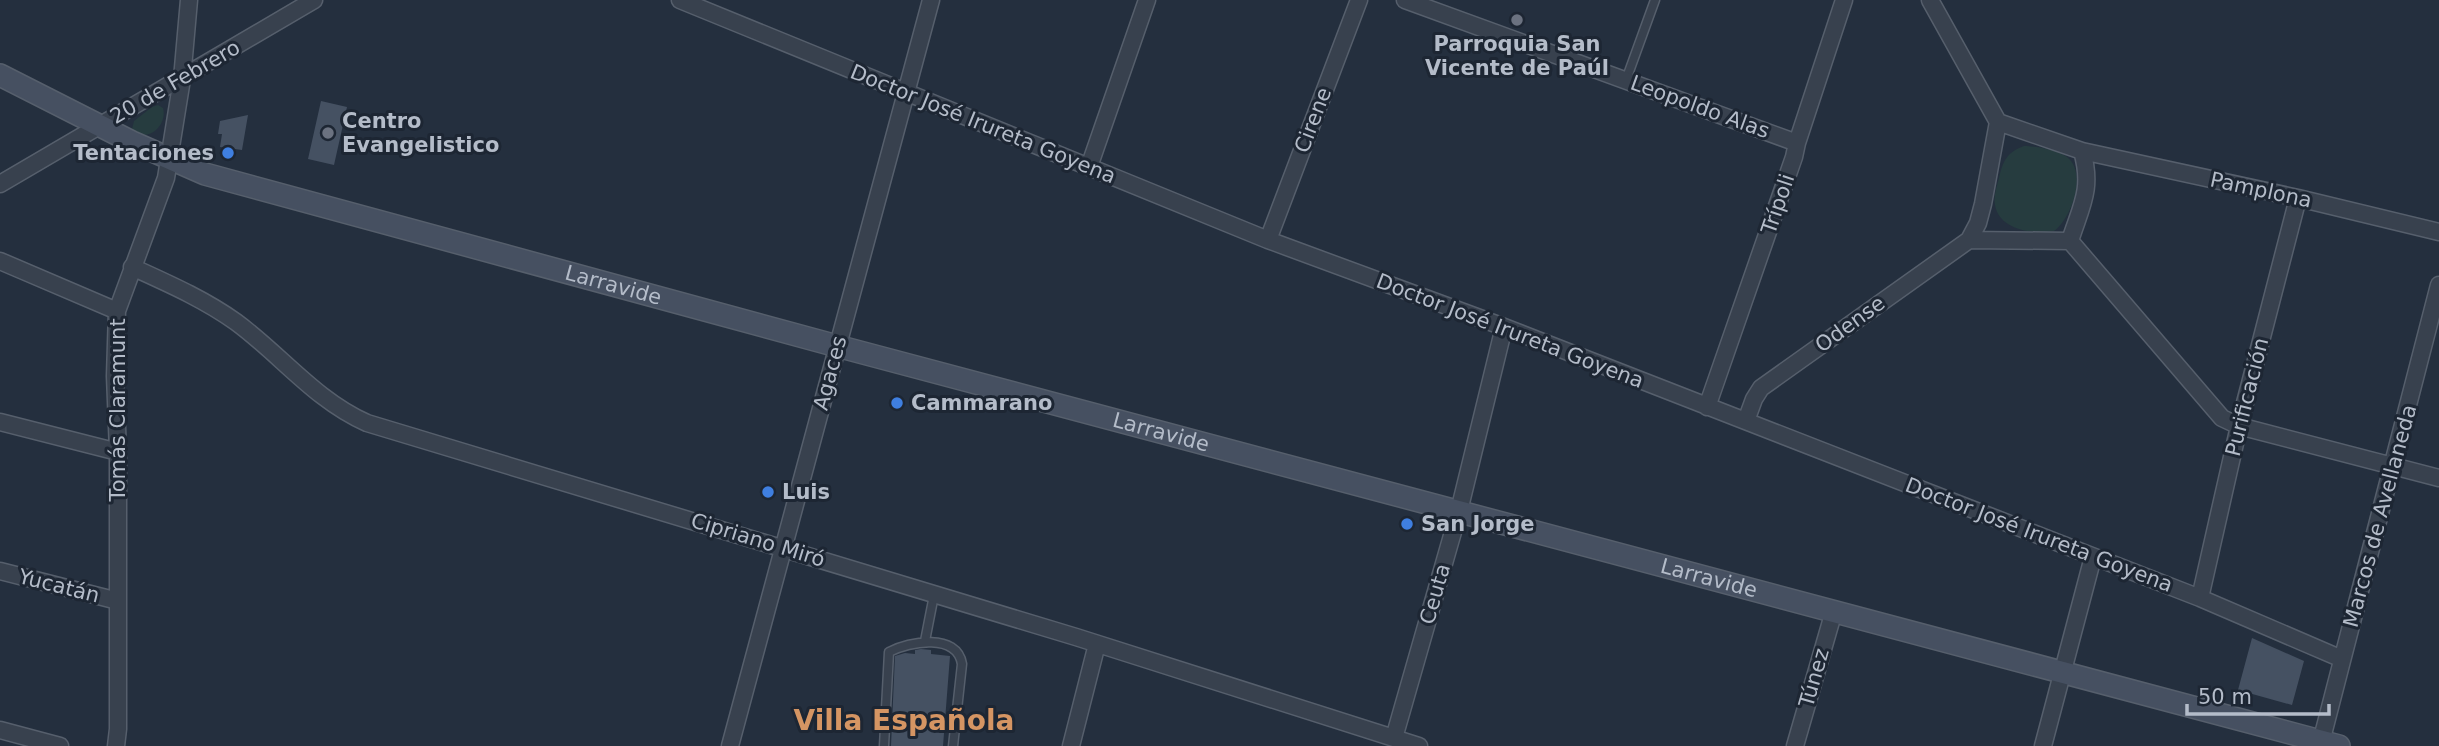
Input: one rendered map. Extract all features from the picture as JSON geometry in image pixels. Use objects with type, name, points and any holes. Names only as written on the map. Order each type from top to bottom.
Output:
[{"type":"street","name":"Tomás Claramunt","points":[[116,746],[117,311],[166,178],[182,79],[189,0]]},
{"type":"street","name":"20 de Febrero","points":[[0,184],[314,0]]},
{"type":"street","name":"Doctor José Irureta Goyena","points":[[680,0],[1268,240],[1504,327],[2200,597],[2342,659]]},
{"type":"street","name":"Agaces","points":[[730,746],[931,0]]},
{"type":"street","points":[[1089,167],[1147,0]]},
{"type":"street","name":"Cirene","points":[[1268,240],[1359,0]]},
{"type":"street","name":"Leopoldo Alas","points":[[1405,0],[1797,143]]},
{"type":"street","name":"Trípoli","points":[[1707,407],[1794,157],[1844,0]]},
{"type":"street","points":[[1930,0],[1998,122],[1983,204],[1978,223],[1969,240],[2070,241],[2222,418],[2239,426],[2439,478]]},
{"type":"street","name":"Larravide","points":[[0,75],[169,160],[205,174],[837,346],[2327,744]]},
{"type":"street","name":"Pamplona","points":[[1998,122],[2082,151],[2439,232]]},
{"type":"street","points":[[2070,241],[2088,178],[2082,151]]},
{"type":"street","name":"Purificación","points":[[2200,597],[2239,426],[2298,198]]},
{"type":"street","name":"Odense","points":[[1745,421],[1761,388],[1969,240]]},
{"type":"street","points":[[0,261],[117,311]]},
{"type":"street","name":"Cipriano Miró","points":[[132,267],[195,296],[237,322],[312,389],[367,424],[1097,644],[1419,746]]},
{"type":"street","name":"Marcos de Avellaneda","points":[[2327,744],[2342,659],[2439,285]]},
{"type":"street","name":"Ceuta","points":[[1394,738],[1459,511],[1504,327]]},
{"type":"street","points":[[0,422],[118,452]]},
{"type":"street","points":[[2043,746],[2093,557]]},
{"type":"street","name":"Yucatán","points":[[0,571],[118,601]]},
{"type":"street","name":"Túnez","points":[[1795,746],[1834,611]]},
{"type":"street","points":[[1071,746],[1097,644]]},
{"type":"street","points":[[0,730],[60,746]]},
{"type":"lane","points":[[1626,80],[1655,0]]},
{"type":"lane","points":[[925,641],[934,595]]},
{"type":"lane","points":[[884,746],[889,652],[925,641],[954,648],[960,653],[962,664],[953,746]]},
{"type":"green space","points":[[158,105],[163,108],[164,114],[155,131],[144,135],[132,129],[134,121]]},
{"type":"green space","points":[[2024,146],[2058,152],[2073,164],[2077,184],[2075,196],[2066,217],[2054,231],[2018,229],[2003,220],[1995,205],[1994,198],[2002,167],[2010,154]]},
{"type":"building","name":"Centro Evangelistico","points":[[321,101],[347,107],[334,165],[308,159]]},
{"type":"building","points":[[248,115],[242,150],[220,147],[220,121]]},
{"type":"building","points":[[2252,638],[2304,661],[2292,705],[2238,690]]},
{"type":"building","points":[[915,650],[931,650],[931,654],[950,656],[943,746],[891,746],[895,656],[915,654]]},
{"type":"place","name":"Parroquia San Vicente de Paúl","points":[[1517,20]]},
{"type":"place","name":"Centro Evangelistico","points":[[328,133]]},
{"type":"place","name":"Tentaciones","points":[[228,153]]},
{"type":"place","name":"Cammarano","points":[[897,403]]},
{"type":"place","name":"Luis","points":[[768,492]]},
{"type":"place","name":"San Jorge","points":[[1407,524]]},
{"type":"district","name":"Villa Española","points":[[904,720]]}]
